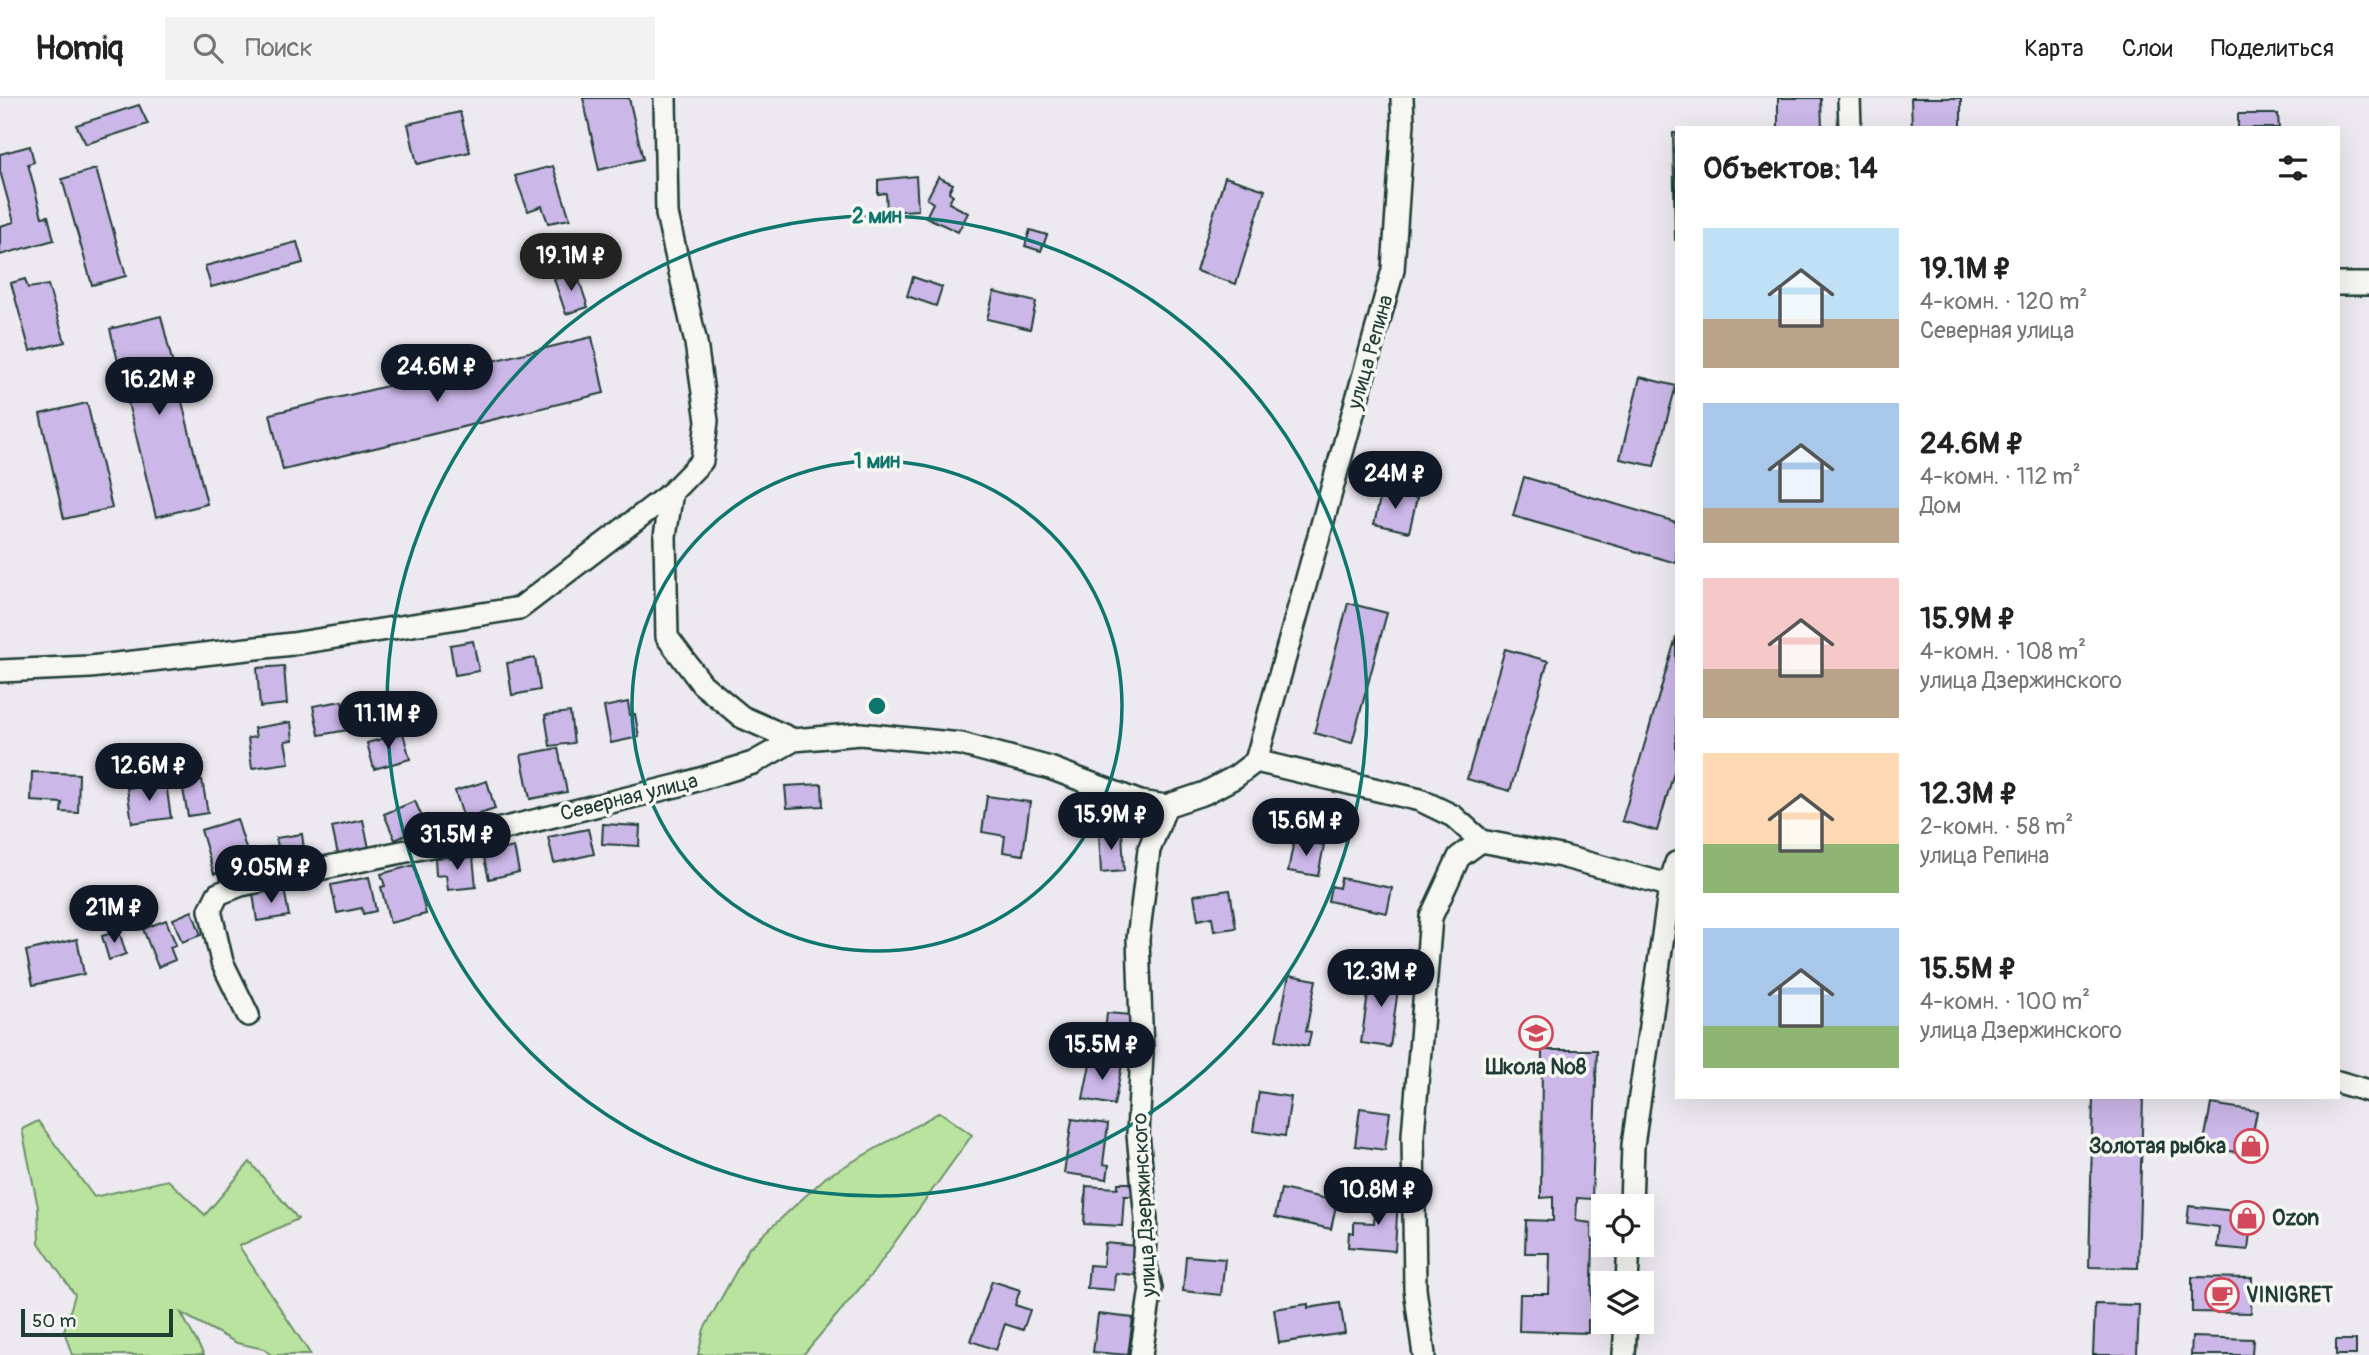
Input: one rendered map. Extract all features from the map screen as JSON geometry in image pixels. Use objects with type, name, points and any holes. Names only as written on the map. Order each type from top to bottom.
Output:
[{"type":"street","points":[[0,671],[90,667],[292,644],[520,608],[672,492],[702,461],[707,421],[696,343],[667,214],[665,98]]},
{"type":"street","name":"улица Репина","points":[[1256,761],[1393,270],[1403,123],[1402,98]]},
{"type":"street","points":[[1849,98],[1850,126]]},
{"type":"street","points":[[2340,284],[2369,284]]},
{"type":"street","name":"Северная улица","points":[[672,492],[665,536],[667,637],[702,684],[742,718],[794,740]]},
{"type":"street","name":"Северная улица","points":[[248,1015],[222,962],[210,911],[218,894],[241,885],[436,845],[680,785],[753,763],[794,740],[860,734],[961,744],[1050,768],[1140,802],[1166,806]]},
{"type":"street","points":[[1166,806],[1205,793],[1235,777],[1256,761],[1420,800],[1453,816],[1481,841],[1560,856],[1673,886],[1633,1144],[1631,1194]]},
{"type":"street","name":"улица Дзержинского","points":[[1142,1355],[1151,1288],[1144,1257],[1146,1220],[1138,1134],[1142,1052],[1138,939],[1149,850],[1166,806]]},
{"type":"street","points":[[1424,1355],[1415,1289],[1413,1135],[1431,917],[1459,856],[1481,841]]},
{"type":"street","points":[[2340,1083],[2369,1091]]},
{"type":"street","points":[[1624,1355],[1625,1334]]},
{"type":"green space","points":[[940,1112],[972,1135],[872,1274],[803,1355],[698,1355],[704,1329],[749,1248],[826,1177]]},
{"type":"green space","points":[[38,1121],[94,1197],[168,1180],[205,1215],[250,1162],[298,1219],[239,1246],[311,1355],[271,1355],[264,1349],[237,1343],[181,1313],[204,1355],[72,1355],[64,1331],[75,1295],[39,1243],[38,1207],[22,1129]]},
{"type":"building","points":[[583,98],[629,98],[643,159],[599,170]]},
{"type":"building","points":[[1778,98],[1821,98],[1822,126],[1778,126]]},
{"type":"building","points":[[1911,98],[1961,98],[1961,126],[1912,126]]},
{"type":"building","points":[[139,105],[148,124],[86,144],[76,125]]},
{"type":"building","points":[[460,112],[470,152],[417,164],[408,124]]},
{"type":"building","points":[[2238,114],[2278,114],[2279,126],[2238,126]]},
{"type":"building","points":[[1673,133],[1675,133],[1675,240]]},
{"type":"building","points":[[30,146],[34,162],[28,164],[42,217],[48,216],[54,240],[0,255],[0,226],[14,222],[0,171],[0,154]]},
{"type":"building","points":[[553,166],[570,219],[548,223],[542,206],[528,211],[515,176]]},
{"type":"building","points":[[96,169],[126,276],[92,285],[62,179]]},
{"type":"building","points":[[916,176],[918,210],[887,212],[886,193],[878,194],[878,180]]},
{"type":"building","points":[[938,177],[953,184],[949,192],[953,195],[949,203],[968,213],[958,232],[926,217],[933,203],[927,199]]},
{"type":"building","points":[[1225,177],[1265,190],[1236,284],[1196,271]]},
{"type":"building","points":[[1030,230],[1047,235],[1041,251],[1025,246]]},
{"type":"building","points":[[297,242],[303,263],[211,287],[205,266]]},
{"type":"building","points":[[577,274],[588,307],[566,314],[554,279]]},
{"type":"building","points":[[913,277],[942,287],[936,306],[907,296]]},
{"type":"building","points":[[25,279],[28,288],[48,285],[65,342],[30,351],[11,283]]},
{"type":"building","points":[[994,292],[1036,302],[1030,329],[987,319]]},
{"type":"building","points":[[161,316],[207,504],[156,517],[110,329]]},
{"type":"building","points":[[592,337],[604,393],[283,470],[270,414]]},
{"type":"building","points":[[1640,377],[1675,386],[1654,466],[1620,459]]},
{"type":"building","points":[[87,403],[112,508],[64,519],[40,414]]},
{"type":"building","points":[[1524,477],[1675,522],[1675,563],[1513,516]]},
{"type":"building","points":[[1382,490],[1417,498],[1409,532],[1374,524]]},
{"type":"building","points":[[1348,603],[1387,613],[1352,743],[1314,733]]},
{"type":"building","points":[[1675,640],[1675,768],[1657,831],[1622,821]]},
{"type":"building","points":[[473,641],[479,671],[455,675],[450,645]]},
{"type":"building","points":[[1505,649],[1548,661],[1510,791],[1467,779]]},
{"type":"building","points":[[535,658],[540,690],[512,695],[507,663]]},
{"type":"building","points":[[284,666],[287,704],[260,707],[257,668]]},
{"type":"building","points":[[342,701],[348,730],[319,735],[313,706]]},
{"type":"building","points":[[628,702],[630,715],[635,714],[639,737],[611,743],[604,707]]},
{"type":"building","points":[[570,712],[574,743],[550,746],[545,715]]},
{"type":"building","points":[[291,722],[293,740],[285,741],[289,763],[252,768],[248,738],[256,737],[254,728]]},
{"type":"building","points":[[403,733],[410,759],[374,769],[367,743]]},
{"type":"building","points":[[558,748],[567,792],[530,799],[521,755]]},
{"type":"building","points":[[32,772],[79,774],[78,813],[61,812],[62,803],[31,801]]},
{"type":"building","points":[[202,780],[208,813],[188,816],[182,784]]},
{"type":"building","points":[[487,781],[495,809],[464,819],[455,791]]},
{"type":"building","points":[[166,783],[171,818],[132,823],[127,788]]},
{"type":"building","points":[[822,784],[823,806],[787,808],[785,786]]},
{"type":"building","points":[[987,796],[1030,802],[1023,855],[1003,852],[1005,836],[982,832]]},
{"type":"building","points":[[415,801],[426,826],[395,840],[384,814]]},
{"type":"building","points":[[237,819],[249,858],[230,868],[233,878],[221,882],[219,872],[214,874],[201,830]]},
{"type":"building","points":[[363,820],[369,848],[338,855],[332,827]]},
{"type":"building","points":[[603,824],[640,826],[639,846],[602,844]]},
{"type":"building","points":[[588,829],[594,854],[554,863],[548,837]]},
{"type":"building","points":[[1122,831],[1124,871],[1101,873],[1099,832]]},
{"type":"building","points":[[302,834],[305,857],[297,859],[298,866],[270,871],[266,848],[278,846],[276,838]]},
{"type":"building","points":[[1294,840],[1324,845],[1318,876],[1288,871]]},
{"type":"building","points":[[514,847],[519,872],[489,879],[483,854]]},
{"type":"building","points":[[473,857],[476,887],[448,890],[446,875],[436,876],[435,858]]},
{"type":"building","points":[[414,865],[426,914],[390,923],[381,887],[385,886],[381,874]]},
{"type":"building","points":[[369,877],[376,911],[363,914],[362,908],[337,913],[331,885]]},
{"type":"building","points":[[1341,878],[1392,888],[1387,913],[1328,901],[1331,886],[1339,888]]},
{"type":"building","points":[[284,888],[289,916],[257,921],[253,893]]},
{"type":"building","points":[[1230,890],[1236,928],[1214,931],[1212,917],[1198,920],[1194,895]]},
{"type":"building","points":[[192,911],[201,935],[182,942],[173,919]]},
{"type":"building","points":[[166,920],[176,945],[170,947],[175,960],[158,967],[143,929]]},
{"type":"building","points":[[119,931],[126,954],[109,960],[102,936]]},
{"type":"building","points":[[77,939],[84,974],[33,985],[26,951]]},
{"type":"building","points":[[1371,972],[1400,975],[1390,1047],[1361,1043]]},
{"type":"building","points":[[1289,975],[1316,980],[1306,1031],[1311,1032],[1308,1046],[1276,1040]]},
{"type":"building","points":[[1107,1013],[1131,1015],[1128,1045],[1104,1042]]},
{"type":"building","points":[[1542,1050],[1597,1050],[1592,1194],[1591,1199],[1577,1198],[1576,1221],[1591,1223],[1591,1320],[1588,1320],[1588,1333],[1519,1331],[1520,1294],[1549,1294],[1550,1253],[1525,1253],[1526,1220],[1553,1221],[1553,1197],[1541,1198]]},
{"type":"building","points":[[1091,1059],[1122,1065],[1114,1105],[1083,1099]]},
{"type":"building","points":[[1259,1092],[1291,1097],[1285,1136],[1253,1131]]},
{"type":"building","points":[[2093,1099],[2143,1099],[2138,1268],[2089,1267]]},
{"type":"building","points":[[2211,1104],[2257,1111],[2249,1154],[2203,1147]]},
{"type":"building","points":[[1360,1108],[1390,1112],[1385,1150],[1355,1146]]},
{"type":"building","points":[[1072,1119],[1108,1124],[1103,1164],[1109,1165],[1107,1179],[1064,1173]]},
{"type":"building","points":[[1118,1183],[1134,1183],[1134,1196],[1124,1196],[1122,1226],[1084,1224],[1086,1186],[1118,1188]]},
{"type":"building","points":[[1281,1189],[1337,1201],[1331,1229],[1275,1217]]},
{"type":"building","points":[[1376,1196],[1398,1197],[1395,1251],[1348,1247],[1349,1232],[1354,1233],[1354,1222],[1374,1223]]},
{"type":"building","points":[[2189,1206],[2252,1213],[2248,1250],[2217,1247],[2219,1227],[2187,1223]]},
{"type":"building","points":[[1105,1243],[1137,1246],[1134,1275],[1115,1273],[1114,1290],[1087,1288],[1089,1265],[1103,1266]]},
{"type":"building","points":[[1186,1256],[1225,1259],[1221,1295],[1183,1291]]},
{"type":"building","name":"VINIGRET","points":[[2192,1277],[2252,1278],[2251,1313],[2192,1312]]},
{"type":"building","points":[[992,1281],[1020,1290],[1015,1305],[1030,1310],[1023,1330],[1005,1324],[996,1350],[971,1341]]},
{"type":"building","points":[[1340,1303],[1345,1333],[1279,1343],[1274,1309]]},
{"type":"building","points":[[2095,1304],[2139,1305],[2137,1355],[2093,1355]]},
{"type":"building","points":[[1098,1314],[1133,1318],[1128,1355],[1093,1352]]},
{"type":"building","points":[[2192,1337],[2253,1339],[2252,1355],[2191,1355]]},
{"type":"building","points":[[2336,1340],[2356,1340],[2356,1355],[2336,1355]]},
{"type":"place","name":"Школа №8","points":[[1536,1033]]},
{"type":"place","name":"Золотая рыбка","points":[[2251,1146]]},
{"type":"place","name":"Ozon","points":[[2247,1218]]},
{"type":"place","name":"VINIGRET","points":[[2222,1295]]}]
